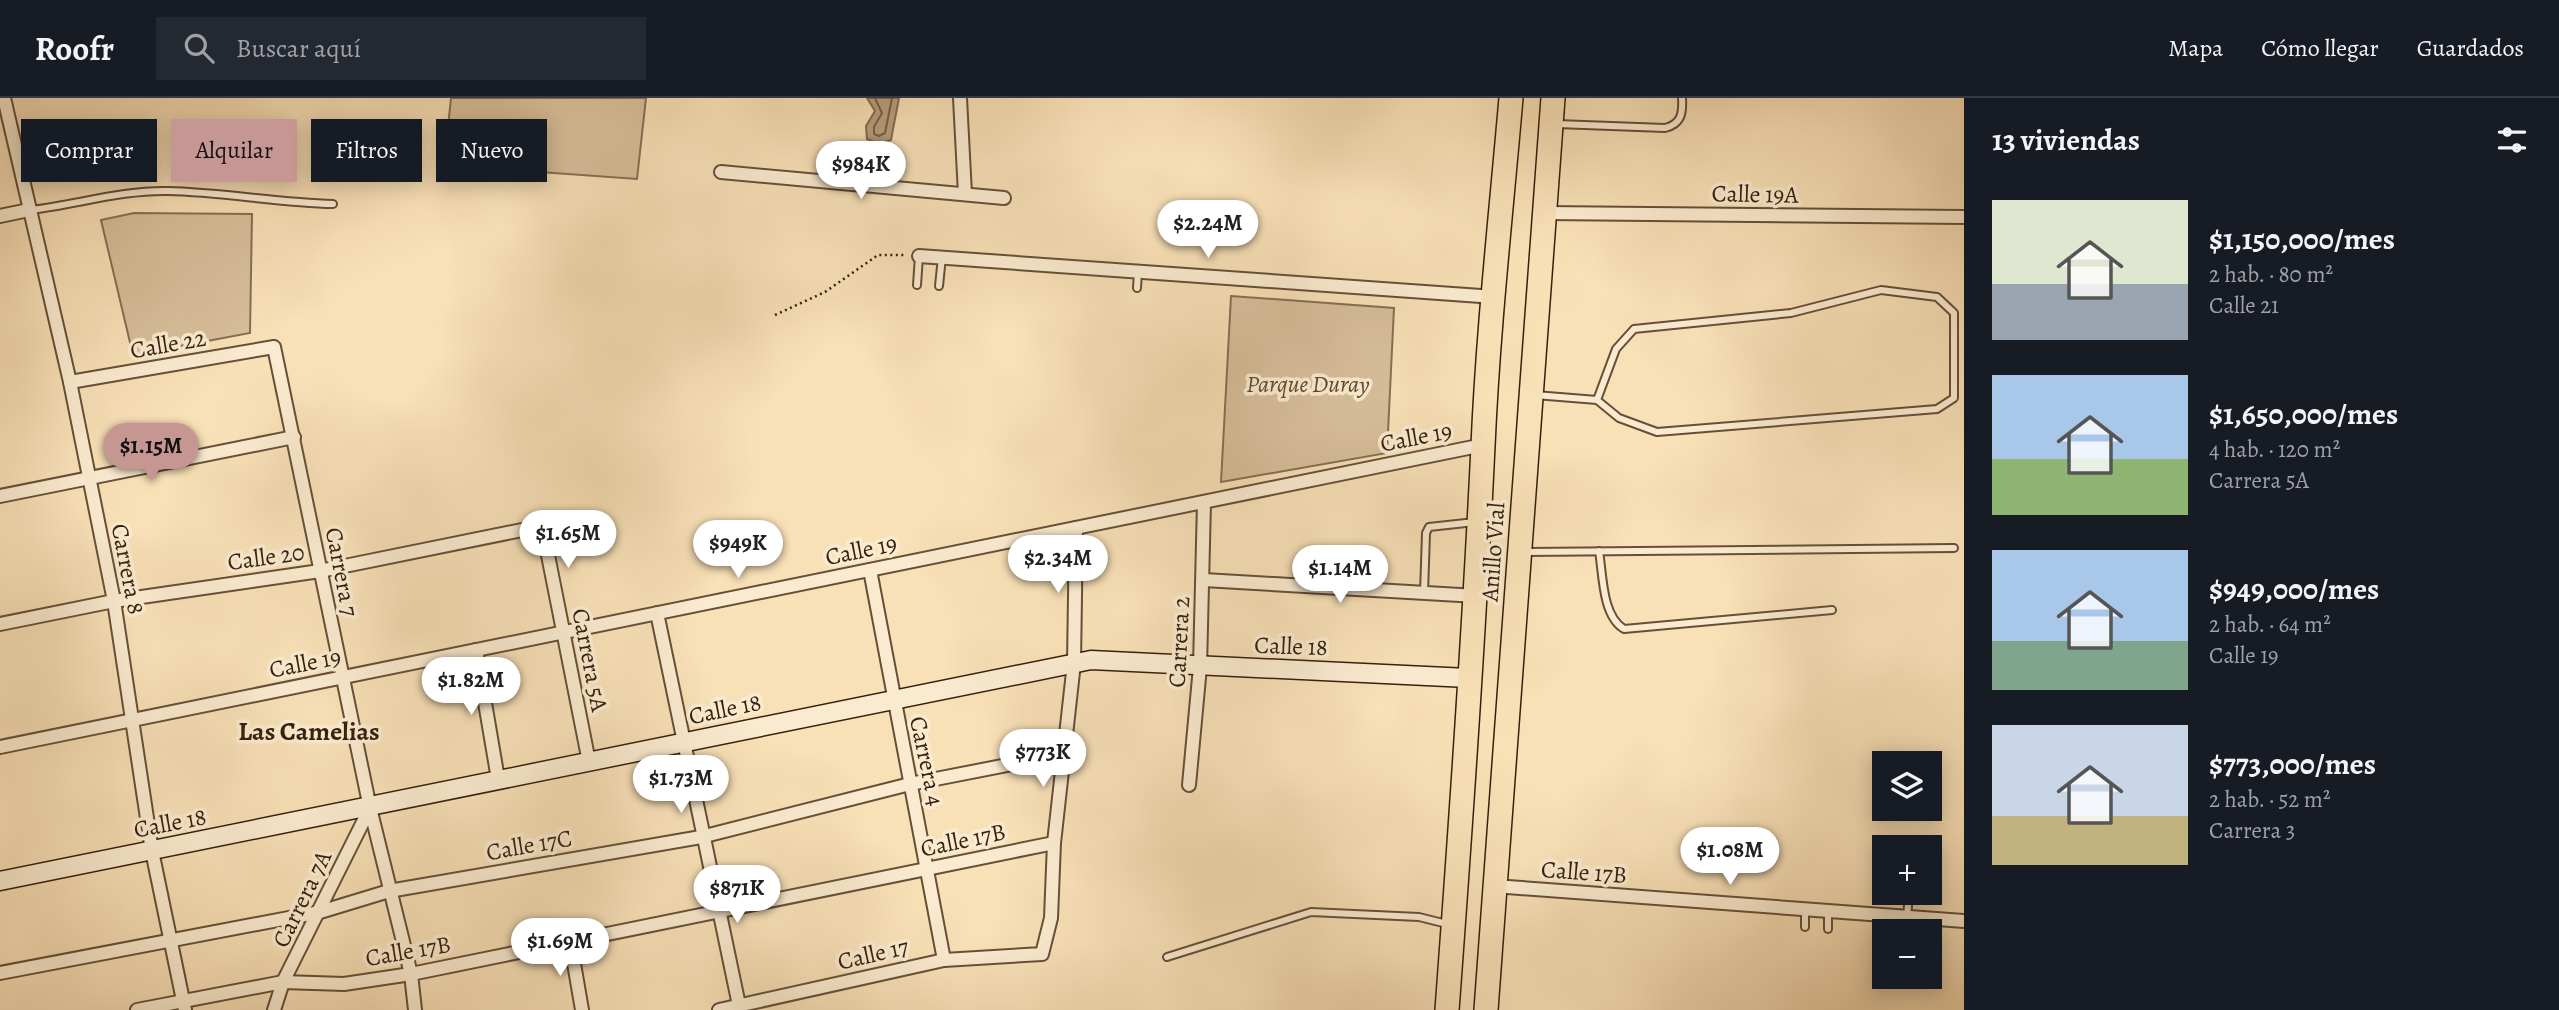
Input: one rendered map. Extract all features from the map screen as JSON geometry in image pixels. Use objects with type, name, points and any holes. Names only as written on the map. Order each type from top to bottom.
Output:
[{"type":"highway","name":"Anillo Vial","points":[[1447,1010],[1468,678],[1477,596],[1483,445],[1511,98]]},
{"type":"highway","name":"Anillo Vial","points":[[1486,1010],[1553,98]]},
{"type":"street","name":"Carrera 8","points":[[4,98],[70,383],[114,601],[152,851],[185,1005]]},
{"type":"street","points":[[960,98],[965,194]]},
{"type":"street","points":[[721,172],[1004,198]]},
{"type":"street","points":[[0,216],[29,211]]},
{"type":"street","name":"Calle 19A","points":[[1545,213],[1964,217]]},
{"type":"street","points":[[919,256],[1495,297]]},
{"type":"street","name":"Calle 22","points":[[70,383],[274,347]]},
{"type":"street","name":"Carrera 7","points":[[274,347],[295,437],[370,807],[411,974],[415,1010]]},
{"type":"street","points":[[0,496],[295,437]]},
{"type":"street","name":"Calle 19","points":[[0,747],[1483,445]]},
{"type":"street","name":"Carrera 2","points":[[1189,785],[1200,667],[1204,502]]},
{"type":"street","name":"Calle 20","points":[[0,624],[114,601],[320,570],[537,527]]},
{"type":"street","name":"Carrera 5A","points":[[537,527],[544,535],[589,762]]},
{"type":"street","points":[[1055,843],[1074,663],[1076,528]]},
{"type":"street","name":"Carrera 4","points":[[870,570],[893,699],[929,869],[944,960]]},
{"type":"street","points":[[1204,580],[1477,596]]},
{"type":"street","points":[[657,613],[701,836],[740,1008]]},
{"type":"street","points":[[476,650],[498,779]]},
{"type":"street","name":"Calle 18","points":[[0,881],[1091,660],[1468,678]]},
{"type":"street","name":"Calle 17C","points":[[0,973],[320,912],[389,891],[701,836],[910,784],[1064,754]]},
{"type":"street","name":"Carrera 7A","points":[[274,1010],[284,982],[370,807]]},
{"type":"street","name":"Calle 17B","points":[[138,1010],[185,1005],[284,982],[344,984],[411,974],[1055,843]]},
{"type":"street","name":"Calle 17","points":[[719,1010],[740,1008],[944,960],[1038,955],[1044,951],[1051,918],[1055,843]]},
{"type":"street","name":"Calle 17B","points":[[1494,886],[1964,921]]},
{"type":"street","points":[[570,940],[582,1010]]},
{"type":"lane","points":[[1551,124],[1665,128],[1675,125],[1681,118],[1682,98]]},
{"type":"lane","points":[[29,211],[124,193],[169,191],[279,203],[334,204]]},
{"type":"lane","points":[[917,285],[919,256]]},
{"type":"lane","points":[[939,286],[942,257]]},
{"type":"lane","points":[[1137,288],[1138,271]]},
{"type":"lane","points":[[1531,395],[1597,400],[1619,418],[1657,432],[1937,409],[1954,398],[1954,313],[1937,297],[1881,290],[1791,313],[1634,329],[1616,349],[1597,400]]},
{"type":"lane","points":[[1424,593],[1426,533],[1429,527],[1481,522]]},
{"type":"lane","points":[[1519,552],[1954,548]]},
{"type":"lane","points":[[1600,551],[1610,611],[1615,623],[1624,629],[1832,610]]},
{"type":"lane","points":[[1907,917],[1908,905]]},
{"type":"lane","points":[[1805,909],[1805,927]]},
{"type":"lane","points":[[1828,911],[1828,929]]},
{"type":"lane","points":[[1167,957],[1311,912],[1419,917],[1453,925]]},
{"type":"path","points":[[775,315],[825,292],[878,255],[919,256]]},
{"type":"green space","points":[[451,98],[646,98],[637,179],[547,172],[547,119],[449,119]]},
{"type":"green space","points":[[134,213],[252,214],[250,333],[133,355],[101,220]]},
{"type":"green space","name":"Parque Duray","points":[[1231,296],[1394,308],[1387,453],[1221,482]]},
{"type":"water","points":[[867,98],[899,98],[891,140],[879,144],[867,139],[866,126],[875,111]]},
{"type":"district","name":"Las Camelias","points":[[309,731]]}]
